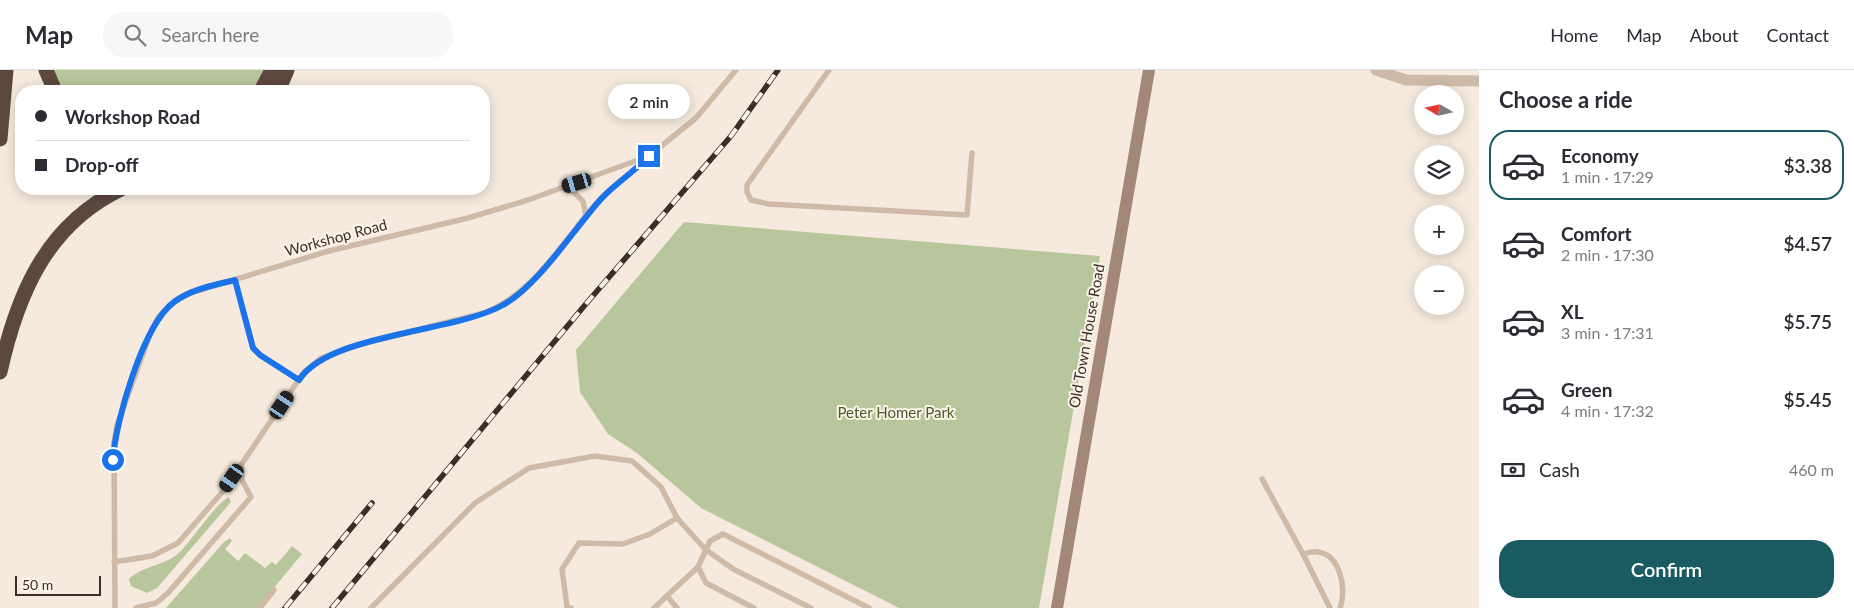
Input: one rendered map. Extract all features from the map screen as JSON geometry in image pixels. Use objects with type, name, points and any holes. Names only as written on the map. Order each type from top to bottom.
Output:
[{"type":"highway","points":[[0,140],[6,70]]},
{"type":"highway","points":[[46,70],[53,85]]},
{"type":"highway","points":[[264,85],[272,70]]},
{"type":"highway","points":[[281,85],[287,70]]},
{"type":"highway","points":[[0,372],[17,310],[28,284],[45,254],[73,219],[110,195]]},
{"type":"main road","name":"Old Town House Road","points":[[1057,608],[1149,70]]},
{"type":"street","points":[[1376,70],[1406,80],[1479,81]]},
{"type":"lane","name":"Workshop Road","points":[[115,608],[114,442],[117,425],[144,347],[159,316],[174,302],[190,293],[329,251],[468,218],[649,156],[696,118],[736,70]]},
{"type":"lane","points":[[830,70],[748,185],[747,192],[751,200],[769,204],[967,215],[972,153]]},
{"type":"lane","points":[[114,562],[152,556],[178,543],[224,490],[304,372],[320,358],[365,343],[484,312],[503,305],[524,290],[612,187],[649,156]]},
{"type":"lane","points":[[566,186],[583,201],[586,216]]},
{"type":"lane","points":[[235,280],[253,348],[260,355],[299,380]]},
{"type":"lane","points":[[371,608],[474,503],[529,468],[595,456],[632,461],[661,486],[677,518],[705,549],[734,569],[811,608]]},
{"type":"lane","points":[[136,608],[156,603],[168,593],[251,497],[242,480],[241,466]]},
{"type":"lane","points":[[1262,479],[1330,608]]},
{"type":"lane","points":[[571,608],[567,607],[562,569],[579,543],[623,544],[650,534],[677,518]]},
{"type":"lane","points":[[654,608],[698,567],[710,541],[723,534],[869,608]]},
{"type":"lane","points":[[1303,554],[1318,552],[1332,559],[1340,575],[1344,590],[1340,608]]},
{"type":"lane","points":[[698,567],[706,583],[754,608]]},
{"type":"lane","points":[[260,608],[274,590]]},
{"type":"lane","points":[[668,596],[677,608]]},
{"type":"green space","points":[[54,70],[265,70],[256,85],[60,85]]},
{"type":"green space","name":"Peter Homer Park","points":[[684,222],[1100,256],[1039,608],[899,608],[701,508],[637,453],[608,434],[580,392],[576,350]]},
{"type":"green space","points":[[229,497],[231,502],[157,588],[147,593],[131,586],[129,579],[135,574],[168,560],[180,552],[218,506]]},
{"type":"green space","points":[[230,538],[232,541],[225,549],[238,561],[245,553],[265,568],[272,562],[276,565],[292,546],[302,554],[257,608],[166,608],[224,542]]},
{"type":"railway","points":[[332,608],[585,305],[731,136],[778,70]]},
{"type":"railway","points":[[285,608],[372,503]]},
{"type":"route","points":[[113,460],[117,425],[144,347],[159,316],[182,297],[235,280],[250,343],[253,348],[260,355],[299,380],[304,372],[320,358],[365,343],[474,315],[503,305],[524,290],[601,198],[624,177],[641,165],[649,156]]}]
